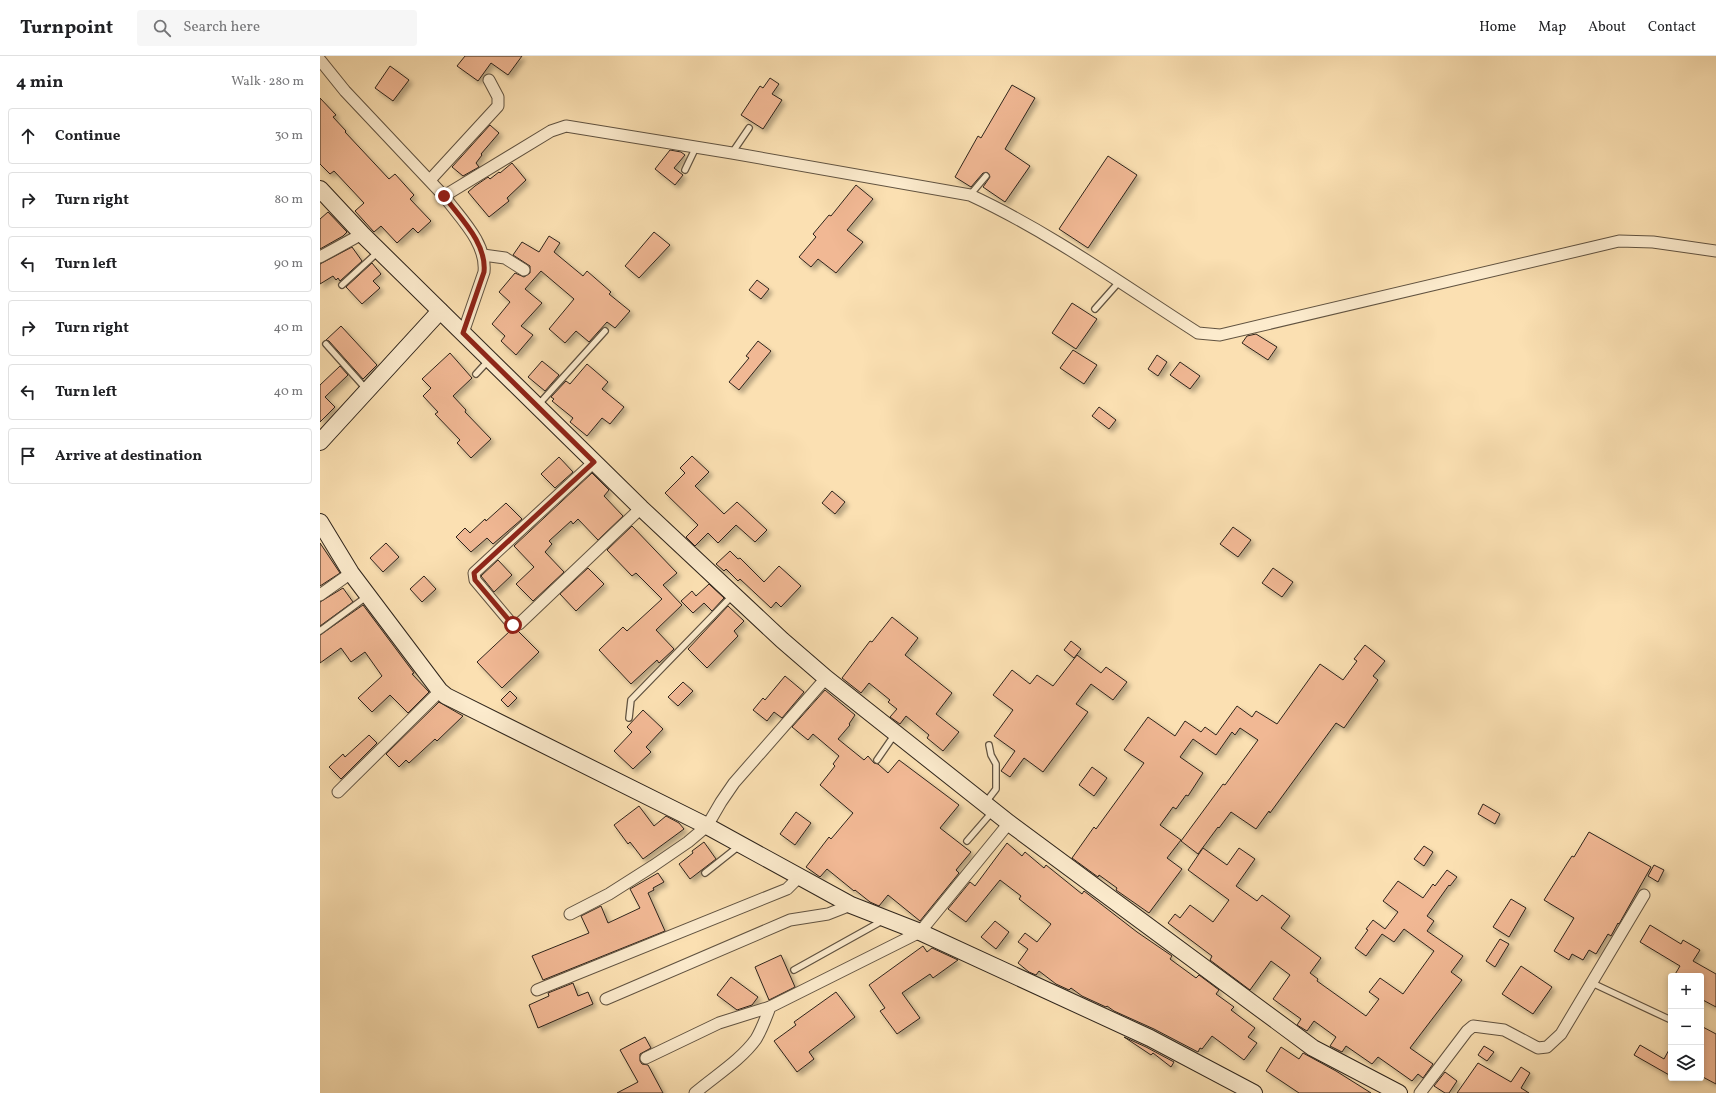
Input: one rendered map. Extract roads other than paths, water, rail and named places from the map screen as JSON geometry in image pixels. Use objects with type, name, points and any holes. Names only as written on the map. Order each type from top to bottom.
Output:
[{"type":"main road","points":[[320,189],[379,251],[640,508],[782,640],[826,678],[895,734],[1010,823],[1313,1048],[1399,1093]]},
{"type":"main road","points":[[320,442],[440,310]]},
{"type":"main road","points":[[320,522],[351,573],[440,691],[450,699],[707,826],[851,905],[920,932],[1150,1038],[1254,1093]]},
{"type":"street","points":[[320,60],[345,91],[444,196],[478,242],[483,255],[484,272],[463,333]]},
{"type":"street","points":[[430,180],[498,106],[498,97],[489,80]]},
{"type":"street","points":[[444,196],[552,131],[566,126],[732,153],[970,195],[1005,211],[1198,333],[1220,335],[1619,241],[1653,242],[1716,251]]},
{"type":"street","points":[[320,257],[362,234]]},
{"type":"street","points":[[483,255],[504,258],[524,270]]},
{"type":"street","points":[[594,462],[474,573],[475,580],[512,624],[519,624],[640,508]]},
{"type":"street","points":[[320,595],[351,573]]},
{"type":"street","points":[[570,914],[609,894],[654,866],[688,842],[707,826],[734,783],[826,678]]},
{"type":"street","points":[[338,792],[440,691]]},
{"type":"street","points":[[646,1058],[719,1023],[770,1007],[863,962],[920,932],[1010,823]]},
{"type":"street","points":[[537,990],[787,889],[799,877]]},
{"type":"street","points":[[1420,1093],[1467,1031],[1474,1026],[1504,1030],[1538,1048],[1547,1047],[1561,1034],[1644,895]]},
{"type":"street","points":[[606,999],[790,920],[828,914],[851,905]]},
{"type":"street","points":[[695,1093],[743,1053],[755,1039],[764,1023],[770,1007]]},
{"type":"lane","points":[[732,153],[749,128]]},
{"type":"lane","points":[[685,170],[696,147]]},
{"type":"lane","points":[[970,195],[986,176]]},
{"type":"lane","points":[[342,285],[379,251]]},
{"type":"lane","points":[[1095,308],[1119,282]]},
{"type":"lane","points":[[537,406],[605,331]]},
{"type":"lane","points":[[326,344],[367,390]]},
{"type":"lane","points":[[476,374],[489,359]]},
{"type":"lane","points":[[629,718],[630,700],[734,595]]},
{"type":"lane","points":[[320,631],[368,596]]},
{"type":"lane","points":[[877,760],[895,734]]},
{"type":"lane","points":[[967,841],[989,807],[996,789],[996,764],[991,754],[989,745]]},
{"type":"lane","points":[[705,873],[741,844]]},
{"type":"lane","points":[[794,970],[885,918]]},
{"type":"lane","points":[[1592,983],[1668,1019]]}]
